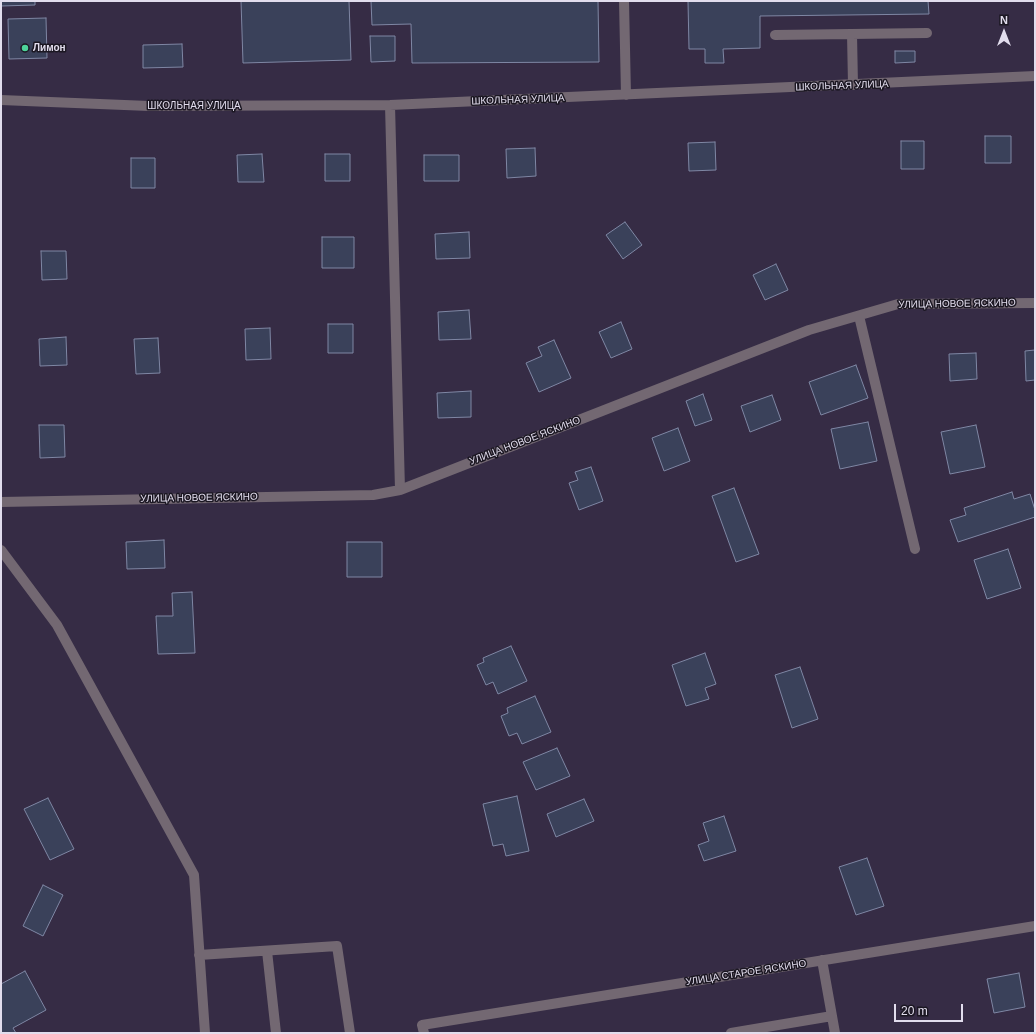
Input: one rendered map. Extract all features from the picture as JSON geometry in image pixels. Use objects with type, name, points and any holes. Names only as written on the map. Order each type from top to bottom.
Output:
[{"type":"street","points":[[624,1],[626,95]]},
{"type":"street","points":[[775,35],[927,33]]},
{"type":"street","points":[[852,34],[853,85]]},
{"type":"street","name":"ШКОЛЬНАЯ УЛИЦА","points":[[1,100],[149,106],[390,105],[1035,76]]},
{"type":"street","points":[[390,105],[400,490]]},
{"type":"street","name":"УЛИЦА НОВОЕ ЯСКИНО","points":[[1,502],[373,495],[400,490],[810,330],[898,304],[1035,303]]},
{"type":"street","points":[[859,316],[915,549]]},
{"type":"street","points":[[1,550],[57,624],[194,875],[205,1033]]},
{"type":"street","name":"УЛИЦА СТАРОЕ ЯСКИНО","points":[[424,1033],[422,1025],[1035,926]]},
{"type":"street","points":[[199,955],[337,946],[350,1033]]},
{"type":"street","points":[[267,951],[276,1033]]},
{"type":"street","points":[[822,960],[835,1033]]},
{"type":"street","points":[[731,1033],[832,1016]]},
{"type":"building","points":[[1,1],[35,1],[35,5],[1,6]]},
{"type":"building","points":[[241,1],[349,1],[351,60],[243,63]]},
{"type":"building","points":[[371,1],[598,1],[599,62],[412,63],[411,24],[372,25]]},
{"type":"building","points":[[688,1],[928,1],[929,14],[760,16],[760,48],[723,49],[724,63],[705,63],[705,49],[689,49]]},
{"type":"building","points":[[46,18],[47,58],[9,59],[8,19]]},
{"type":"building","points":[[370,36],[395,36],[395,61],[371,62]]},
{"type":"building","points":[[182,44],[183,67],[143,68],[143,45]]},
{"type":"building","points":[[895,51],[915,51],[915,62],[895,63]]},
{"type":"building","points":[[985,136],[1011,136],[1011,163],[985,163]]},
{"type":"building","points":[[901,141],[924,141],[924,169],[901,169]]},
{"type":"building","points":[[715,142],[716,170],[689,171],[688,143]]},
{"type":"building","points":[[535,148],[536,176],[507,178],[506,149]]},
{"type":"building","points":[[262,154],[264,182],[238,182],[237,155]]},
{"type":"building","points":[[325,154],[350,154],[350,181],[325,181]]},
{"type":"building","points":[[424,155],[459,155],[459,181],[424,181]]},
{"type":"building","points":[[131,158],[155,158],[155,188],[131,188]]},
{"type":"building","points":[[625,222],[642,245],[623,259],[606,235]]},
{"type":"building","points":[[469,232],[470,258],[436,259],[435,234]]},
{"type":"building","points":[[322,237],[354,237],[354,268],[322,268]]},
{"type":"building","points":[[41,251],[66,251],[67,279],[42,280]]},
{"type":"building","points":[[776,264],[788,290],[765,300],[753,275]]},
{"type":"building","points":[[469,310],[471,339],[439,340],[438,312]]},
{"type":"building","points":[[621,322],[632,349],[611,358],[599,332]]},
{"type":"building","points":[[328,324],[353,324],[353,353],[328,353]]},
{"type":"building","points":[[270,328],[271,359],[246,360],[245,329]]},
{"type":"building","points":[[66,337],[67,365],[40,366],[39,339]]},
{"type":"building","points":[[158,338],[160,373],[136,374],[134,339]]},
{"type":"building","points":[[554,340],[571,378],[539,392],[526,363],[542,356],[538,347]]},
{"type":"building","points":[[1035,350],[1035,380],[1026,381],[1025,351]]},
{"type":"building","points":[[976,353],[977,379],[950,381],[949,354]]},
{"type":"building","points":[[856,365],[868,398],[821,415],[809,382]]},
{"type":"building","points":[[471,391],[471,417],[438,418],[437,393]]},
{"type":"building","points":[[703,394],[712,420],[695,426],[686,401]]},
{"type":"building","points":[[772,395],[781,420],[750,432],[741,406]]},
{"type":"building","points":[[868,422],[877,461],[840,469],[831,429]]},
{"type":"building","points":[[39,425],[64,425],[65,457],[40,458]]},
{"type":"building","points":[[976,425],[985,467],[950,474],[941,432]]},
{"type":"building","points":[[678,428],[690,461],[664,471],[652,438]]},
{"type":"building","points":[[591,467],[603,501],[579,510],[569,483],[578,480],[575,472]]},
{"type":"building","points":[[734,488],[759,554],[736,562],[712,496]]},
{"type":"building","points":[[1012,492],[1014,499],[1030,494],[1035,510],[1035,517],[958,542],[950,520],[966,515],[964,508]]},
{"type":"building","points":[[164,540],[165,568],[127,569],[126,542]]},
{"type":"building","points":[[347,542],[382,542],[382,577],[347,577]]},
{"type":"building","points":[[1008,549],[1021,588],[987,599],[974,560]]},
{"type":"building","points":[[192,592],[195,653],[158,654],[156,616],[173,616],[172,593]]},
{"type":"building","points":[[511,646],[527,681],[498,694],[493,682],[486,685],[477,665],[484,662],[483,658]]},
{"type":"building","points":[[705,653],[716,684],[705,688],[709,699],[686,706],[672,665]]},
{"type":"building","points":[[800,667],[818,719],[792,728],[775,675]]},
{"type":"building","points":[[535,696],[551,732],[522,744],[517,733],[509,736],[501,716],[508,713],[507,708]]},
{"type":"building","points":[[557,748],[570,776],[536,790],[523,762]]},
{"type":"building","points":[[517,796],[529,851],[506,856],[503,844],[493,846],[483,804]]},
{"type":"building","points":[[48,798],[74,849],[50,860],[24,809]]},
{"type":"building","points":[[584,799],[594,821],[556,837],[547,814]]},
{"type":"building","points":[[724,816],[736,851],[704,861],[698,845],[709,841],[703,823]]},
{"type":"building","points":[[867,858],[884,906],[856,915],[839,867]]},
{"type":"building","points":[[43,885],[63,895],[43,936],[23,926]]},
{"type":"building","points":[[25,971],[46,1010],[13,1028],[16,1033],[1,1033],[1,984]]},
{"type":"building","points":[[1019,973],[1025,1007],[994,1013],[987,979]]},
{"type":"place","name":"Лимон","points":[[25,48]]}]
